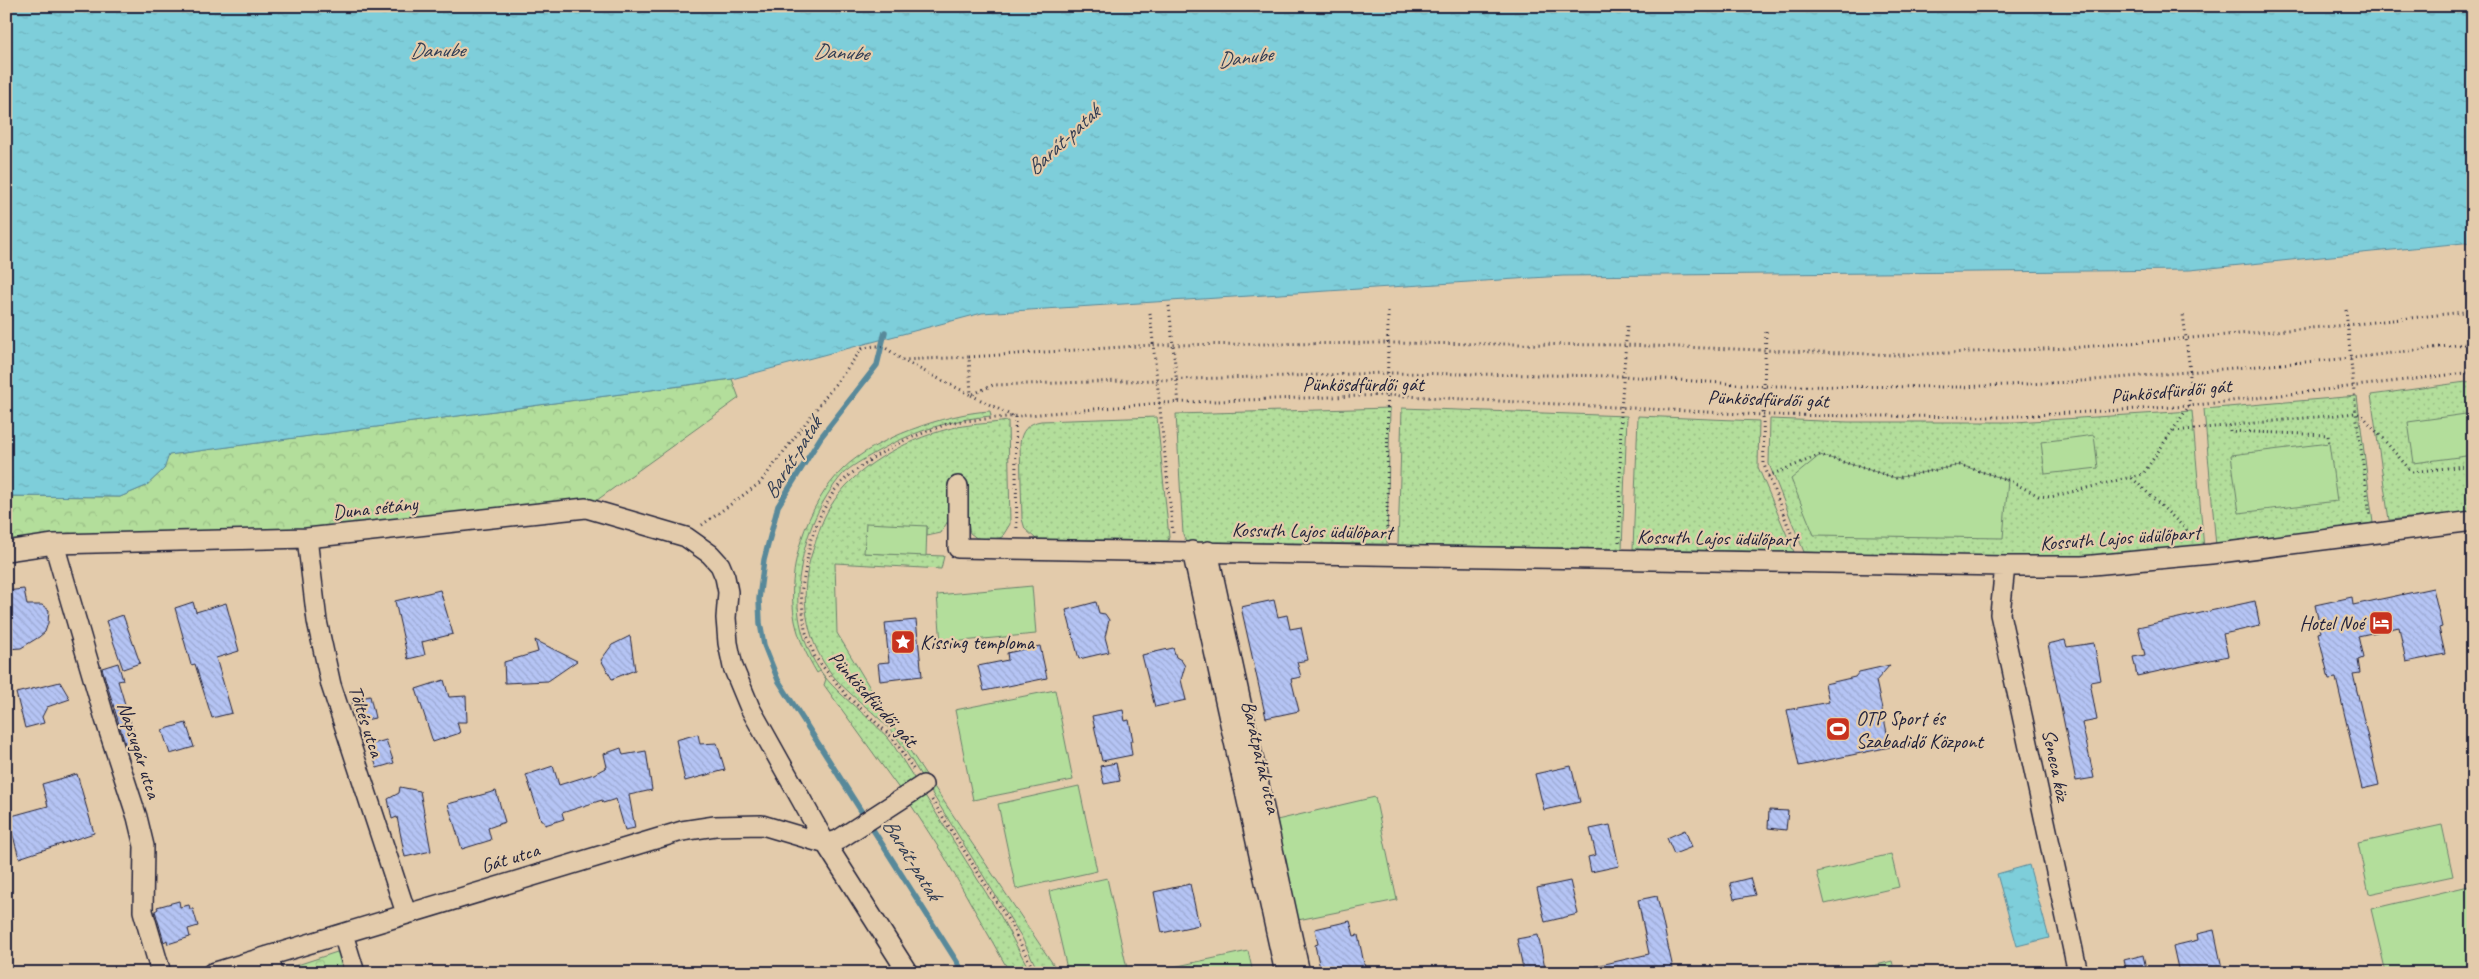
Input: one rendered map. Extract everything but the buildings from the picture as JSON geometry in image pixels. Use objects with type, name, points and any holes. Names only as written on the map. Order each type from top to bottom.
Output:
[{"type":"street","name":"Kossuth Lajos üdülőpart","points":[[958,486],[958,548],[2082,566],[2211,554],[2473,520]]},
{"type":"street","name":"Duna sétány","points":[[6,552],[54,544],[307,538],[586,508],[686,537],[710,554],[720,565],[728,592],[726,618],[728,643],[739,685],[764,735],[826,844]]},
{"type":"street","name":"Töltés utca","points":[[307,538],[317,620],[331,685],[406,913]]},
{"type":"street","name":"Napsugár utca","points":[[54,544],[105,720],[137,817],[144,851],[143,911],[162,973]]},
{"type":"street","name":"Barátpatak utca","points":[[1192,551],[1221,645],[1300,973]]},
{"type":"street","name":"Seneca köz","points":[[2005,566],[2000,614],[2078,973]]},
{"type":"street","name":"Barátpatak utca","points":[[1230,687],[1259,846],[1285,973]]},
{"type":"street","points":[[908,973],[826,844],[838,840],[923,785]]},
{"type":"street","name":"Gát utca","points":[[212,973],[271,964],[343,934],[406,913],[682,831],[715,826],[762,825],[826,844]]},
{"type":"street","points":[[343,934],[354,973]]},
{"type":"path","points":[[1169,306],[1179,404]]},
{"type":"path","points":[[2346,310],[2356,413],[2373,532]]},
{"type":"path","points":[[902,360],[1154,345],[1388,343],[1625,345],[1898,355],[2069,348],[2347,325],[2473,311]]},
{"type":"path","points":[[1387,554],[1388,312]]},
{"type":"path","points":[[1150,313],[1160,403],[1192,551]]},
{"type":"path","points":[[1768,476],[1820,454],[1896,478],[1960,465],[2008,480],[2039,496],[2058,496],[2143,474],[2174,431],[2189,406],[2190,371],[2183,314]]},
{"type":"path","points":[[1618,559],[1622,376],[1627,326]]},
{"type":"path","points":[[1766,332],[1763,415],[1764,465],[1802,561]]},
{"type":"path","points":[[972,395],[993,385],[1388,373],[1622,376],[1765,386],[1962,387],[2070,382],[2352,358],[2473,343]]},
{"type":"path","points":[[686,537],[760,484],[862,349],[875,345],[885,347],[902,360],[1015,417],[1017,548]]},
{"type":"path","points":[[969,357],[972,395]]},
{"type":"path","name":"Pünkösdfürdői gát","points":[[1035,973],[1010,923],[893,738],[846,695],[815,657],[805,630],[801,592],[811,540],[821,514],[834,491],[847,477],[874,457],[905,440],[952,422],[1160,403],[1179,404],[1388,395],[1763,415],[2002,417],[2189,406],[2473,372]]},
{"type":"path","points":[[2174,431],[2356,413],[2364,416],[2412,472],[2473,465]]},
{"type":"path","points":[[2229,425],[2230,431],[2328,435],[2329,443]]},
{"type":"path","points":[[2132,478],[2211,554]]},
{"type":"green space","points":[[732,379],[739,398],[586,508],[6,551],[6,496],[120,497],[146,486],[164,469],[168,455]]},
{"type":"green space","points":[[2473,381],[2473,512],[2389,520],[2371,395]]},
{"type":"green space","points":[[2357,396],[2373,523],[2216,546],[2204,409]]},
{"type":"green space","points":[[1390,408],[1387,544],[1186,542],[1183,534],[1176,414]]},
{"type":"green space","points":[[1402,408],[1627,416],[1622,549],[1398,545]]},
{"type":"green space","points":[[990,411],[991,416],[945,424],[901,439],[861,461],[842,475],[827,496],[810,530],[803,554],[798,601],[800,623],[806,644],[819,668],[838,691],[892,743],[1000,915],[1031,973],[1010,973],[944,856],[913,808],[824,685],[826,679],[820,671],[817,673],[801,641],[795,621],[793,601],[793,581],[801,539],[818,501],[843,469],[856,458],[891,438],[933,422]]},
{"type":"green space","points":[[2192,411],[2204,549],[2091,557],[2011,558],[1804,552],[1769,464],[1770,419],[1848,422],[2015,422]]},
{"type":"green space","points":[[2473,413],[2473,455],[2414,463],[2408,422]]},
{"type":"green space","points":[[1638,416],[1759,421],[1758,467],[1794,552],[1633,549]]},
{"type":"green space","points":[[1157,417],[1168,541],[1036,539],[1025,529],[1022,519],[1020,444],[1026,428],[1041,421]]},
{"type":"green space","points":[[1008,421],[1010,524],[1002,537],[983,543],[970,533],[966,513],[949,519],[941,533],[927,536],[927,526],[864,553],[944,556],[941,569],[835,563],[837,633],[890,721],[1059,973],[1039,973],[1021,936],[900,742],[882,721],[841,684],[824,663],[812,637],[806,610],[805,595],[808,567],[824,518],[840,493],[852,480],[866,468],[897,448],[931,434],[963,426]]},
{"type":"green space","points":[[2094,435],[2098,468],[2045,474],[2041,442]]},
{"type":"green space","points":[[2329,443],[2337,501],[2239,513],[2231,455]]},
{"type":"green space","points":[[1820,455],[1896,478],[1960,465],[2008,480],[2003,538],[1814,535],[1791,479]]},
{"type":"green space","points":[[866,523],[927,526],[926,556],[864,553]]},
{"type":"green space","points":[[1032,586],[1036,634],[941,643],[937,595]]},
{"type":"green space","points":[[1055,690],[1073,780],[973,800],[955,710]]},
{"type":"green space","points":[[1079,786],[1097,871],[1016,889],[998,804]]},
{"type":"green space","points":[[1375,797],[1397,900],[1298,920],[1277,820]]},
{"type":"green space","points":[[2442,825],[2453,876],[2369,894],[2358,843]]},
{"type":"green space","points":[[1891,854],[1899,887],[1825,904],[1817,872]]},
{"type":"green space","points":[[1107,878],[1128,973],[1068,973],[1049,891]]},
{"type":"green space","points":[[2473,885],[2473,973],[2386,973],[2371,909]]},
{"type":"green space","points":[[340,951],[346,973],[279,973],[279,971]]},
{"type":"green space","points":[[1248,951],[1253,973],[1145,973]]},
{"type":"green space","points":[[1892,961],[1895,973],[1846,973]]},
{"type":"water","name":"Danube","points":[[6,6],[2473,6],[2473,242],[2190,270],[1563,276],[982,313],[732,379],[169,455],[164,469],[146,486],[120,497],[6,496]]},
{"type":"water","points":[[2029,865],[2049,938],[2017,946],[1997,874]]},
{"type":"waterway","name":"Barát-patak","points":[[885,332],[877,365],[821,437],[778,506],[764,560],[759,599],[760,623],[764,645],[778,680],[964,973]]},
{"type":"place","name":"Hotel Noé","points":[[2381,623]]},
{"type":"place","name":"Kissing temploma","points":[[903,642]]},
{"type":"place","name":"OTP Sport és Szabadidő Központ","points":[[1838,729]]}]
